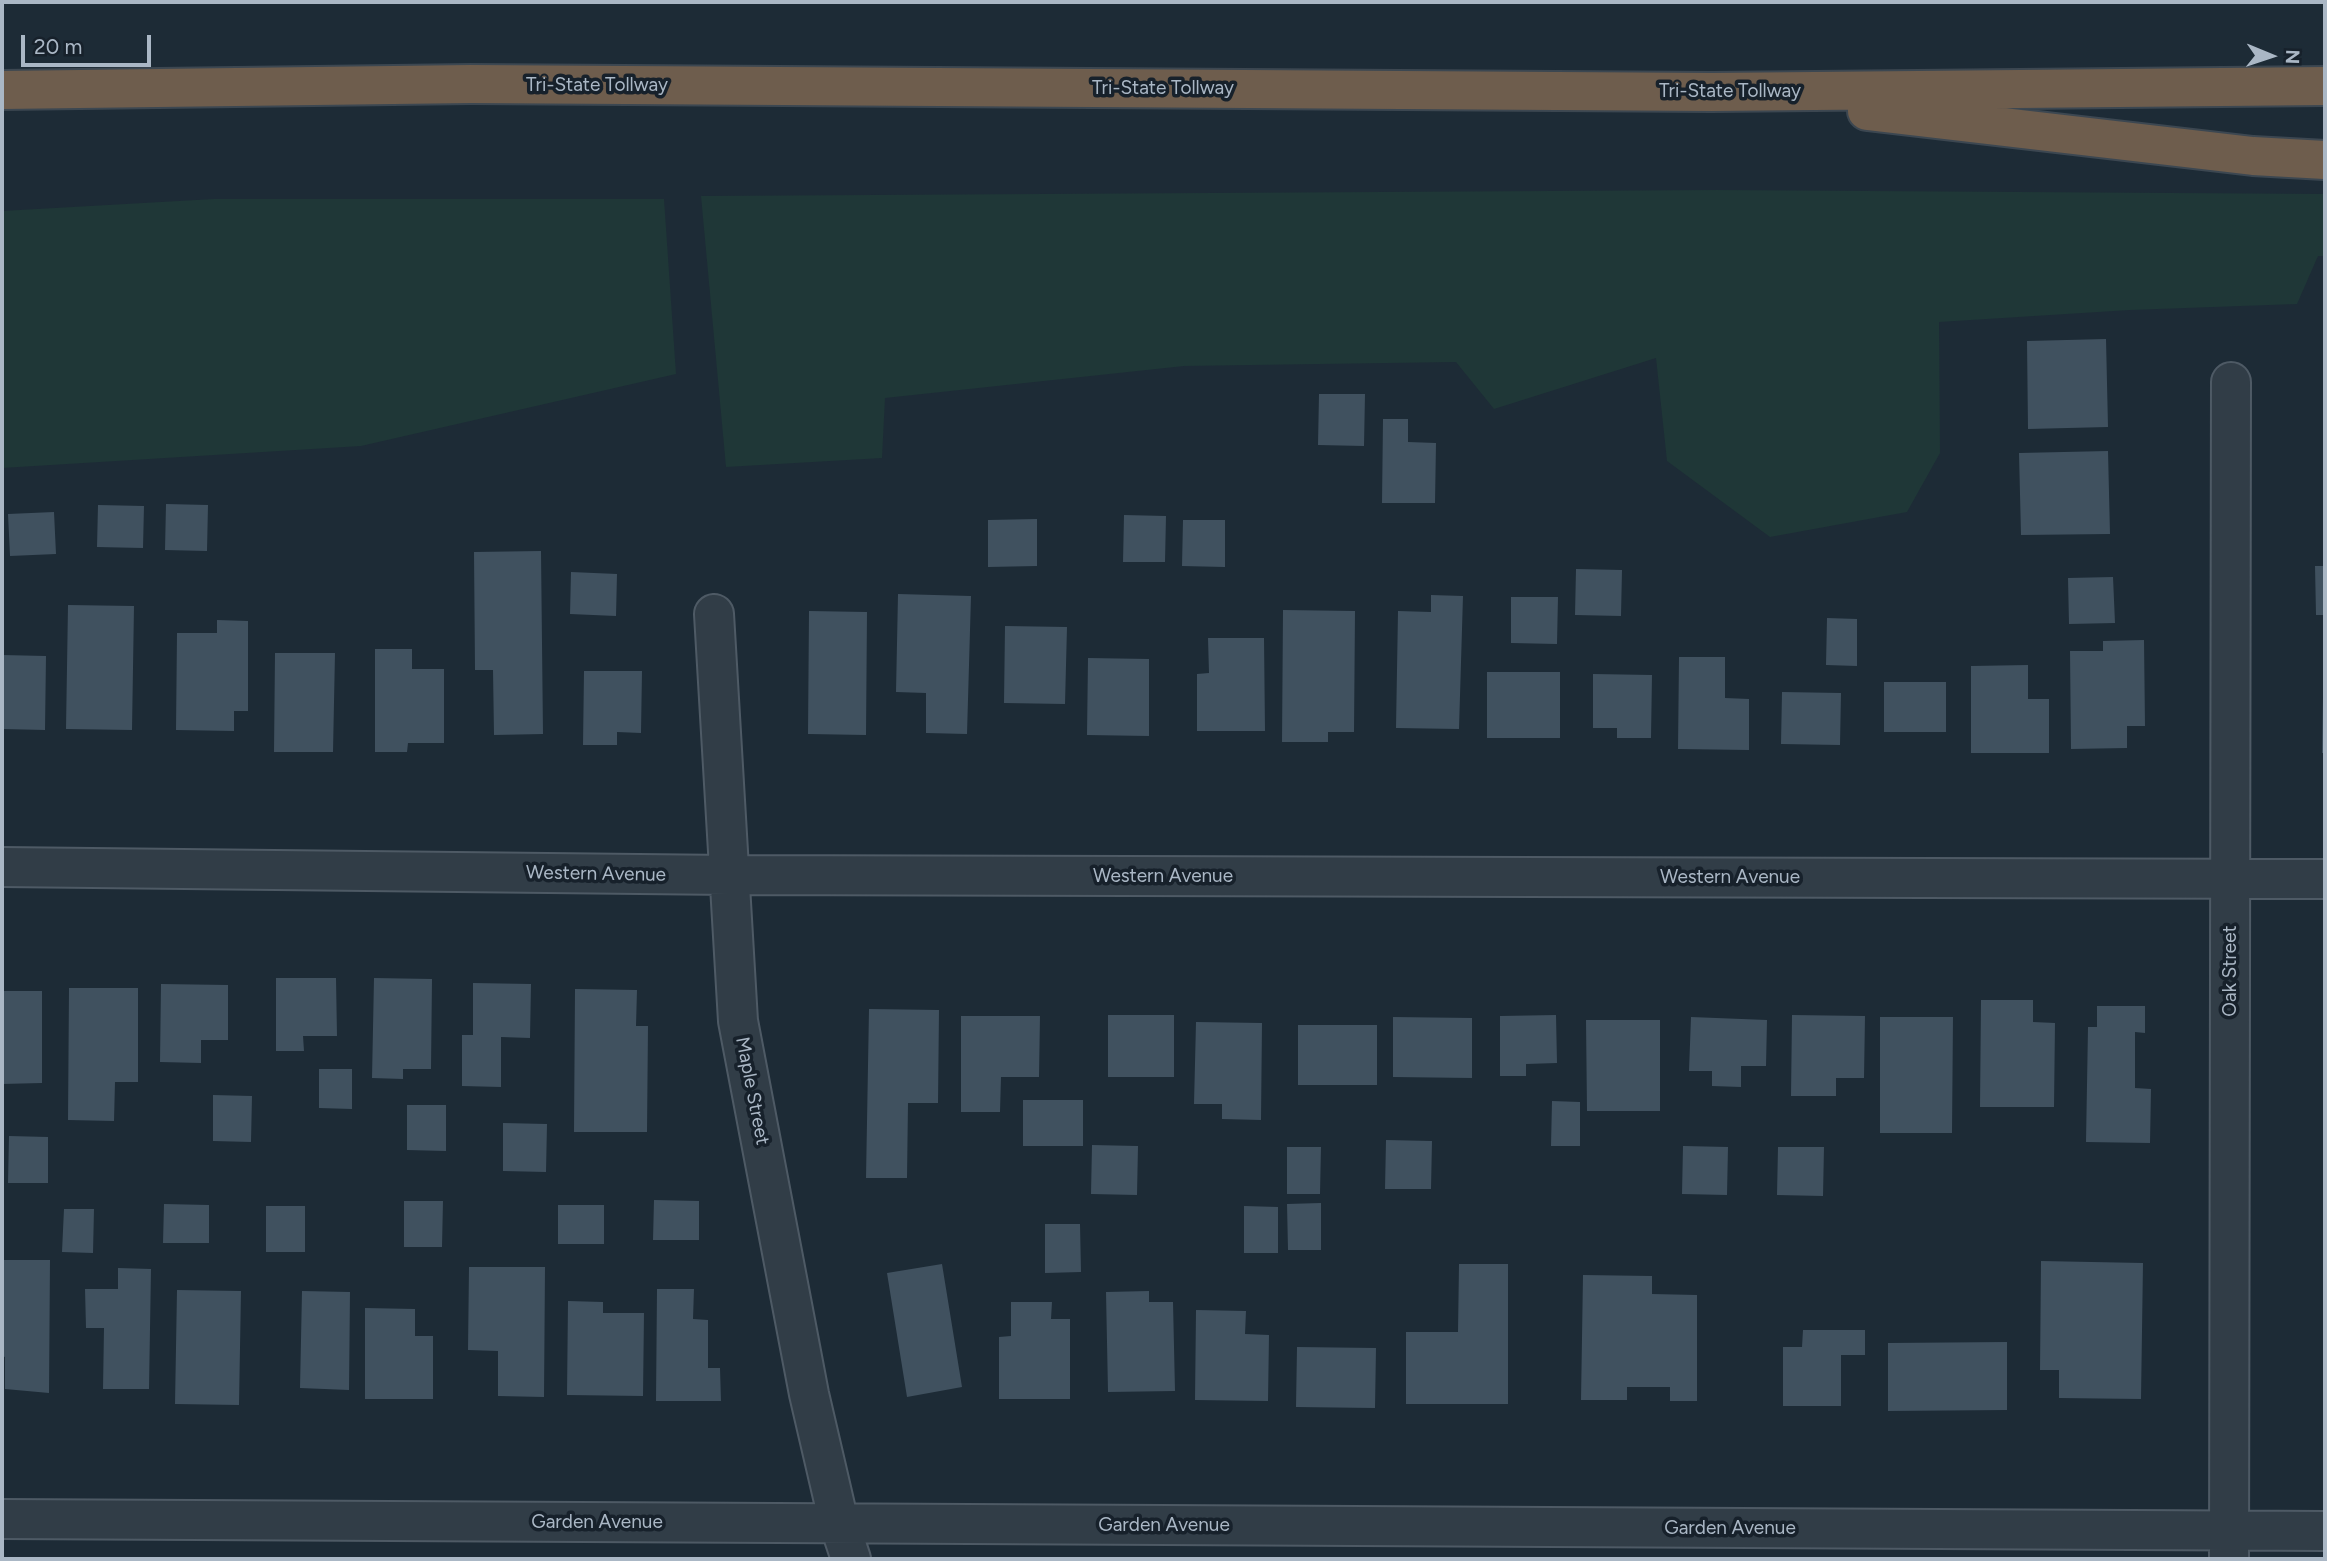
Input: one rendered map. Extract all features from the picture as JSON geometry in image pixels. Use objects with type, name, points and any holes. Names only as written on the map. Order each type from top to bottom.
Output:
[{"type":"highway","name":"Tri-State Tollway","points":[[2,90],[485,84],[1712,92],[2325,86]]},
{"type":"highway","points":[[1712,92],[2227,153],[2325,160]]},
{"type":"street","name":"Oak Street","points":[[2229,1545],[2231,383]]},
{"type":"street","name":"Maple Street","points":[[714,614],[738,1021],[808,1394],[839,1523],[851,1559]]},
{"type":"street","name":"Western Avenue","points":[[2,867],[730,875],[2325,879]]},
{"type":"street","name":"Garden Avenue","points":[[2,1519],[839,1523],[2229,1545],[2325,1531]]},
{"type":"green space","points":[[1717,190],[2325,194],[2325,256],[2318,256],[2297,304],[2130,310],[1939,322],[1940,453],[1907,512],[1770,537],[1667,461],[1656,358],[1494,409],[1456,362],[1184,366],[885,398],[882,458],[726,467],[701,196]]},
{"type":"green space","points":[[214,199],[664,199],[676,374],[361,446],[2,468],[2,211]]},
{"type":"building","points":[[2106,339],[2108,427],[2028,429],[2027,341]]},
{"type":"building","points":[[1319,394],[1365,394],[1364,446],[1318,445]]},
{"type":"building","points":[[1383,419],[1408,419],[1408,442],[1436,443],[1435,503],[1382,503]]},
{"type":"building","points":[[2108,451],[2110,534],[2021,535],[2019,453]]},
{"type":"building","points":[[166,504],[208,505],[207,551],[165,550]]},
{"type":"building","points":[[98,505],[144,506],[143,548],[97,547]]},
{"type":"building","points":[[54,512],[56,554],[10,556],[8,514]]},
{"type":"building","points":[[1124,515],[1166,516],[1165,562],[1123,562]]},
{"type":"building","points":[[1037,519],[1037,566],[988,567],[988,520]]},
{"type":"building","points":[[1183,520],[1225,520],[1225,567],[1182,566]]},
{"type":"building","points":[[541,551],[543,734],[494,735],[493,670],[475,670],[474,552]]},
{"type":"building","points":[[2315,566],[2325,566],[2325,615],[2316,615]]},
{"type":"building","points":[[1576,569],[1622,570],[1621,616],[1575,615]]},
{"type":"building","points":[[571,572],[617,574],[616,616],[570,614]]},
{"type":"building","points":[[2113,577],[2115,623],[2069,624],[2068,578]]},
{"type":"building","points":[[898,594],[971,596],[967,734],[926,733],[926,693],[896,692]]},
{"type":"building","points":[[1431,595],[1463,596],[1459,729],[1396,728],[1398,611],[1431,612]]},
{"type":"building","points":[[1511,597],[1558,597],[1557,644],[1511,643]]},
{"type":"building","points":[[68,605],[134,606],[132,730],[66,729]]},
{"type":"building","points":[[1283,610],[1355,611],[1354,732],[1328,732],[1328,742],[1282,742]]},
{"type":"building","points":[[809,611],[867,612],[866,735],[808,734]]},
{"type":"building","points":[[1827,618],[1857,619],[1857,666],[1826,665]]},
{"type":"building","points":[[217,620],[248,621],[248,711],[234,711],[234,731],[176,730],[177,633],[217,633]]},
{"type":"building","points":[[1005,626],[1067,627],[1065,704],[1004,703]]},
{"type":"building","points":[[1208,638],[1264,638],[1265,731],[1197,731],[1197,674],[1209,673]]},
{"type":"building","points":[[2144,640],[2145,726],[2127,726],[2127,748],[2071,749],[2070,651],[2103,651],[2103,641]]},
{"type":"building","points":[[375,649],[412,649],[412,669],[444,669],[444,743],[408,743],[407,752],[375,752]]},
{"type":"building","points":[[275,653],[335,653],[333,752],[274,752]]},
{"type":"building","points":[[2,655],[46,656],[45,730],[2,729]]},
{"type":"building","points":[[1679,657],[1725,657],[1725,698],[1749,699],[1749,750],[1678,749]]},
{"type":"building","points":[[1088,658],[1149,659],[1149,736],[1087,735]]},
{"type":"building","points":[[2028,665],[2028,699],[2049,699],[2049,753],[1971,753],[1971,666]]},
{"type":"building","points":[[584,671],[642,671],[641,733],[617,732],[617,745],[583,745]]},
{"type":"building","points":[[1487,672],[1560,672],[1560,738],[1487,738]]},
{"type":"building","points":[[1593,674],[1652,675],[1651,738],[1617,738],[1617,728],[1593,728]]},
{"type":"building","points":[[1884,682],[1946,682],[1946,732],[1884,732]]},
{"type":"building","points":[[1782,692],[1841,693],[1840,745],[1781,744]]},
{"type":"building","points":[[2323,697],[2325,698],[2325,753],[2322,753]]},
{"type":"building","points":[[276,978],[336,978],[337,1036],[303,1036],[304,1051],[276,1051]]},
{"type":"building","points":[[374,978],[432,979],[431,1069],[403,1069],[403,1079],[372,1078]]},
{"type":"building","points":[[473,983],[531,984],[530,1038],[501,1037],[501,1087],[462,1086],[462,1035],[473,1035]]},
{"type":"building","points":[[161,984],[228,985],[228,1040],[201,1040],[201,1063],[160,1062]]},
{"type":"building","points":[[69,988],[138,988],[138,1082],[115,1082],[114,1121],[68,1120]]},
{"type":"building","points":[[575,989],[637,990],[636,1026],[648,1026],[647,1132],[574,1132]]},
{"type":"building","points":[[2,991],[42,991],[42,1083],[2,1084]]},
{"type":"building","points":[[1981,1000],[2033,1000],[2033,1022],[2055,1023],[2054,1107],[1980,1107]]},
{"type":"building","points":[[2097,1006],[2145,1006],[2145,1033],[2135,1032],[2135,1088],[2151,1089],[2150,1143],[2086,1142],[2088,1027],[2097,1027]]},
{"type":"building","points":[[869,1009],[939,1010],[938,1103],[908,1103],[907,1178],[866,1178]]},
{"type":"building","points":[[1108,1015],[1174,1015],[1174,1077],[1108,1077]]},
{"type":"building","points":[[1556,1015],[1557,1063],[1526,1064],[1526,1076],[1500,1076],[1500,1016]]},
{"type":"building","points":[[1792,1015],[1865,1016],[1864,1078],[1836,1078],[1836,1096],[1791,1096]]},
{"type":"building","points":[[961,1016],[1040,1016],[1039,1077],[1001,1077],[1000,1112],[961,1112]]},
{"type":"building","points":[[1393,1017],[1472,1018],[1472,1078],[1393,1077]]},
{"type":"building","points":[[1691,1017],[1767,1020],[1766,1066],[1741,1066],[1741,1087],[1712,1086],[1712,1071],[1689,1071]]},
{"type":"building","points":[[1880,1017],[1953,1017],[1952,1133],[1880,1133]]},
{"type":"building","points":[[1586,1020],[1660,1020],[1660,1111],[1587,1111]]},
{"type":"building","points":[[1196,1022],[1262,1023],[1261,1120],[1222,1119],[1222,1104],[1194,1104]]},
{"type":"building","points":[[1298,1025],[1377,1025],[1377,1085],[1298,1085]]},
{"type":"building","points":[[319,1069],[352,1069],[352,1109],[319,1108]]},
{"type":"building","points":[[213,1095],[252,1096],[251,1142],[213,1141]]},
{"type":"building","points":[[1023,1100],[1083,1100],[1083,1146],[1023,1146]]},
{"type":"building","points":[[1552,1101],[1580,1102],[1580,1146],[1551,1146]]},
{"type":"building","points":[[407,1105],[446,1105],[446,1151],[407,1150]]},
{"type":"building","points":[[503,1123],[547,1124],[546,1172],[503,1171]]},
{"type":"building","points":[[9,1136],[48,1137],[48,1183],[8,1183]]},
{"type":"building","points":[[1386,1140],[1432,1141],[1431,1189],[1385,1189]]},
{"type":"building","points":[[1092,1145],[1138,1146],[1137,1195],[1091,1194]]},
{"type":"building","points":[[1683,1146],[1728,1147],[1727,1195],[1682,1194]]},
{"type":"building","points":[[1287,1147],[1321,1147],[1320,1194],[1287,1194]]},
{"type":"building","points":[[1778,1147],[1824,1147],[1823,1196],[1777,1195]]},
{"type":"building","points":[[654,1200],[699,1201],[699,1240],[653,1240]]},
{"type":"building","points":[[404,1201],[443,1201],[442,1247],[404,1247]]},
{"type":"building","points":[[1321,1203],[1321,1250],[1288,1250],[1287,1204]]},
{"type":"building","points":[[164,1204],[209,1205],[209,1243],[163,1243]]},
{"type":"building","points":[[558,1205],[604,1205],[604,1244],[558,1244]]},
{"type":"building","points":[[266,1206],[305,1206],[305,1252],[266,1252]]},
{"type":"building","points":[[1244,1206],[1278,1207],[1278,1253],[1244,1253]]},
{"type":"building","points":[[64,1209],[94,1209],[93,1253],[62,1252]]},
{"type":"building","points":[[1045,1224],[1080,1224],[1081,1272],[1045,1273]]},
{"type":"building","points":[[2,1260],[50,1260],[49,1393],[5,1389],[5,1357],[2,1356]]},
{"type":"building","points":[[2041,1261],[2143,1263],[2141,1399],[2059,1398],[2059,1370],[2040,1370]]},
{"type":"building","points":[[942,1264],[962,1387],[907,1397],[887,1273]]},
{"type":"building","points":[[1459,1264],[1508,1264],[1508,1404],[1406,1404],[1406,1332],[1458,1332]]},
{"type":"building","points":[[469,1267],[545,1267],[544,1397],[498,1396],[498,1351],[468,1350]]},
{"type":"building","points":[[118,1268],[151,1269],[149,1389],[103,1389],[104,1328],[86,1328],[85,1289],[118,1289]]},
{"type":"building","points":[[1583,1275],[1652,1276],[1652,1294],[1697,1295],[1697,1401],[1670,1401],[1670,1387],[1627,1387],[1627,1400],[1581,1400]]},
{"type":"building","points":[[657,1289],[694,1289],[693,1319],[708,1320],[708,1368],[720,1368],[721,1401],[656,1401]]},
{"type":"building","points":[[177,1290],[241,1291],[239,1405],[175,1404]]},
{"type":"building","points":[[302,1291],[350,1292],[349,1390],[300,1388]]},
{"type":"building","points":[[1149,1291],[1149,1302],[1173,1302],[1175,1391],[1108,1392],[1106,1292]]},
{"type":"building","points":[[568,1301],[603,1302],[603,1313],[644,1313],[643,1396],[567,1395]]},
{"type":"building","points":[[1011,1302],[1052,1302],[1051,1319],[1070,1319],[1070,1399],[999,1399],[999,1337],[1011,1336]]},
{"type":"building","points":[[365,1308],[415,1309],[415,1336],[433,1336],[433,1399],[365,1399]]},
{"type":"building","points":[[1196,1310],[1246,1311],[1245,1334],[1269,1335],[1268,1401],[1195,1400]]},
{"type":"building","points":[[1803,1330],[1865,1330],[1865,1355],[1841,1355],[1841,1406],[1783,1406],[1783,1347],[1802,1347]]},
{"type":"building","points":[[2007,1342],[2007,1410],[1888,1411],[1888,1343]]},
{"type":"building","points":[[1297,1347],[1376,1348],[1375,1408],[1296,1407]]}]
